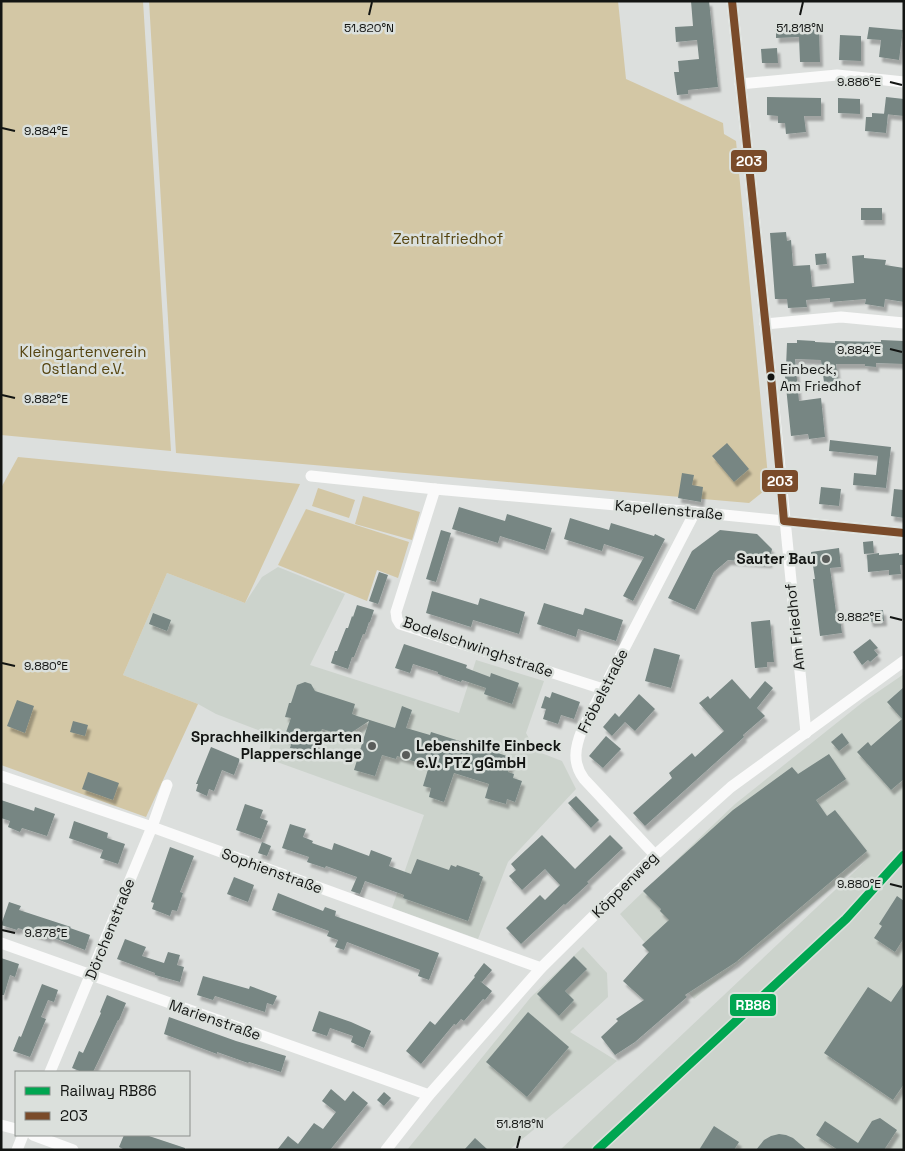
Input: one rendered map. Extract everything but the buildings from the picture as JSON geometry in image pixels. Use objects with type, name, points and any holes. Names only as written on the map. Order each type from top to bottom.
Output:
[{"type":"street","name":"Am Friedhof","points":[[732,1],[806,733]]},
{"type":"street","points":[[740,84],[837,75],[904,82]]},
{"type":"street","points":[[764,324],[841,317],[904,323]]},
{"type":"street","name":"Kapellenstraße","points":[[311,476],[904,533]]},
{"type":"street","name":"Bodelschwinghstraße","points":[[435,489],[396,612],[396,619],[400,624],[604,689]]},
{"type":"street","name":"Fröbelstraße","points":[[655,856],[584,779],[578,768],[575,755],[582,730],[695,512]]},
{"type":"street","name":"Köppenweg","points":[[386,1150],[429,1095],[541,968],[655,856],[731,787],[904,661]]},
{"type":"street","name":"Sophienstraße","points":[[1,776],[152,827],[541,968]]},
{"type":"street","name":"Dörchenstraße","points":[[50,1071],[152,827],[167,785]]},
{"type":"street","name":"Marienstraße","points":[[1,943],[429,1095]]},
{"type":"street","points":[[1,1125],[15,1129]]},
{"type":"street","points":[[17,1150],[23,1136]]},
{"type":"street","points":[[36,1136],[73,1150]]},
{"type":"shaded area","name":"Lebenshilfe Einbeck e.V. PTZ gGmbH","points":[[278,567],[345,594],[310,665],[459,713],[476,660],[544,681],[526,733],[536,751],[562,761],[576,789],[508,862],[478,939],[392,908],[424,815],[266,758],[274,736],[123,675],[167,573],[245,603],[262,577]]},
{"type":"shaded area","points":[[904,674],[904,1150],[560,1150],[870,857],[694,999],[620,914],[735,804],[863,702]]},
{"type":"shaded area","points":[[583,947],[607,973],[608,997],[570,1032],[617,1061],[509,1150],[407,1150],[531,997]]},
{"type":"green space","name":"Kleingartenverein Ostland e.V.","points":[[1,1],[143,1],[171,451],[1,435]]},
{"type":"green space","name":"Zentralfriedhof","points":[[149,1],[618,1],[626,79],[723,123],[724,134],[736,141],[769,487],[749,503],[176,453]]},
{"type":"green space","points":[[18,457],[300,484],[245,603],[167,573],[123,675],[198,704],[146,817],[1,765],[1,488]]},
{"type":"green space","points":[[318,488],[355,500],[349,518],[312,506]]},
{"type":"green space","points":[[363,496],[420,512],[412,540],[355,524]]},
{"type":"green space","points":[[306,509],[409,542],[398,578],[377,570],[367,601],[278,565]]},
{"type":"rail line","name":"RB86","points":[[597,1150],[846,919],[904,855]]},
{"type":"transit line","name":"203","points":[[732,1],[784,521],[904,533]]},
{"type":"place","name":"Einbeck, Am Friedhof","points":[[771,377]]},
{"type":"place","name":"Sauter Bau","points":[[826,559]]},
{"type":"place","name":"Sprachheilkindergarten Plapperschlange","points":[[372,746]]},
{"type":"place","name":"Lebenshilfe Einbeck e.V. PTZ gGmbH","points":[[406,755]]}]
